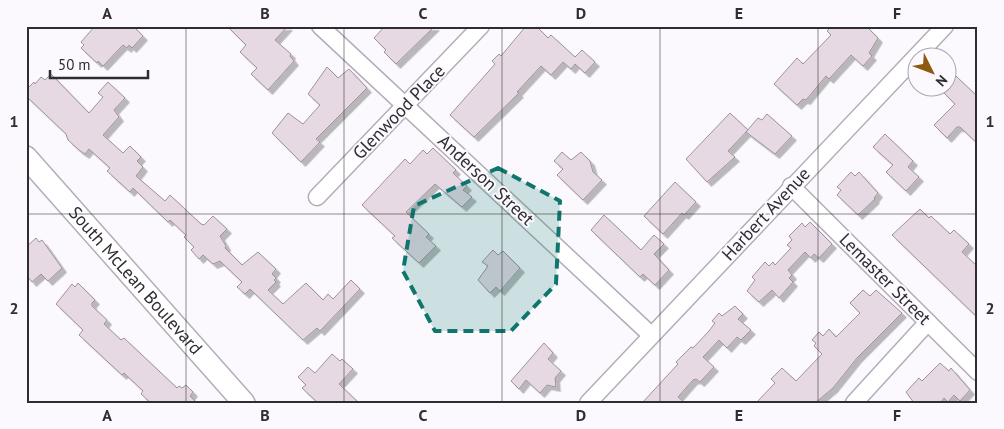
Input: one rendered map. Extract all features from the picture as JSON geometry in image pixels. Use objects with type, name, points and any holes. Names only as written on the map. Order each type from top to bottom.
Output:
[{"type":"main road","name":"South McLean Boulevard","points":[[26,158],[244,403]]},
{"type":"street","name":"Anderson Street","points":[[320,26],[651,335]]},
{"type":"street","name":"Glenwood Place","points":[[317,197],[481,26]]},
{"type":"street","name":"Harbert Avenue","points":[[588,403],[791,186],[945,26]]},
{"type":"street","name":"Lemaster Street","points":[[791,186],[978,372]]},
{"type":"street","points":[[854,403],[928,322]]},
{"type":"highlighted area","points":[[498,168],[560,201],[556,284],[511,331],[435,331],[403,271],[414,206]]},
{"type":"building","points":[[95,26],[133,26],[143,36],[132,48],[129,45],[127,48],[123,45],[103,66],[81,48],[84,45],[81,42]]},
{"type":"building","points":[[227,26],[288,26],[275,40],[291,54],[290,56],[294,61],[268,90],[251,74],[257,68],[240,52],[246,45]]},
{"type":"building","points":[[385,26],[435,26],[396,64],[374,38]]},
{"type":"building","points":[[526,26],[536,26],[548,38],[551,35],[575,57],[582,50],[595,62],[585,73],[575,64],[571,69],[563,62],[551,75],[541,66],[517,92],[519,93],[474,137],[450,115],[495,64],[492,61],[499,54],[501,56]]},
{"type":"building","points":[[832,26],[866,26],[878,38],[869,53],[872,56],[863,66],[851,55],[829,79],[826,76],[806,100],[803,99],[797,105],[774,84],[797,58],[803,64],[831,35],[827,31]]},
{"type":"building","points":[[327,67],[338,78],[349,69],[367,88],[316,139],[320,142],[301,162],[272,133],[288,113],[303,124],[320,105],[308,94]]},
{"type":"building","points":[[51,74],[89,113],[103,97],[98,93],[108,82],[125,98],[114,110],[119,117],[103,135],[123,153],[130,146],[141,157],[137,161],[143,167],[136,176],[165,201],[170,195],[201,224],[204,225],[213,216],[227,229],[220,236],[226,246],[225,248],[242,265],[258,252],[276,269],[272,274],[276,278],[274,280],[276,282],[268,290],[283,304],[306,283],[323,300],[328,294],[333,299],[351,280],[360,289],[320,331],[317,328],[303,340],[250,289],[245,294],[237,287],[242,282],[220,261],[213,264],[203,255],[199,259],[191,250],[194,247],[184,237],[186,235],[170,220],[168,222],[133,188],[130,192],[107,171],[110,168],[89,149],[85,154],[79,150],[68,140],[66,134],[26,96],[26,90],[34,82],[35,84],[41,77],[45,80]]},
{"type":"building","points":[[956,76],[978,97],[978,144],[960,127],[957,127],[947,138],[934,125],[955,104],[949,98],[956,98]]},
{"type":"building","points":[[730,113],[748,130],[728,151],[735,157],[707,182],[686,159]]},
{"type":"building","points":[[767,114],[792,136],[775,154],[746,132],[758,118],[762,120]]},
{"type":"building","points":[[885,134],[913,161],[908,167],[919,177],[906,191],[886,172],[893,165],[873,147]]},
{"type":"building","points":[[433,148],[456,170],[453,173],[467,186],[463,190],[472,197],[462,207],[435,184],[406,212],[429,234],[426,237],[436,246],[419,263],[392,238],[395,236],[362,205],[405,159],[410,164],[423,150],[427,154]]},
{"type":"building","points":[[562,152],[571,160],[581,152],[590,161],[593,172],[602,180],[583,200],[557,175],[563,169],[554,161]]},
{"type":"building","points":[[851,172],[855,176],[859,172],[878,193],[875,199],[858,215],[837,195],[841,190],[837,187]]},
{"type":"building","points":[[675,182],[696,202],[684,215],[682,213],[663,234],[644,216]]},
{"type":"building","points":[[920,209],[929,218],[931,216],[950,234],[954,230],[969,244],[962,252],[978,267],[978,318],[892,235]]},
{"type":"building","points":[[604,215],[641,250],[654,235],[664,244],[654,254],[669,270],[655,285],[643,274],[640,277],[591,230]]},
{"type":"building","points":[[810,222],[832,244],[819,258],[814,254],[811,258],[805,252],[788,270],[792,275],[789,278],[793,282],[779,298],[772,290],[759,302],[747,291],[755,280],[752,277],[765,262],[769,266],[773,262],[775,265],[791,248],[787,245],[792,240],[789,236],[802,223],[805,227]]},
{"type":"building","points":[[36,238],[39,242],[42,240],[62,268],[48,281],[41,274],[32,282],[26,275],[26,247]]},
{"type":"building","points":[[493,250],[498,255],[503,251],[520,268],[500,291],[496,287],[490,293],[478,280],[488,266],[482,262]]},
{"type":"building","points":[[78,283],[95,300],[92,306],[107,320],[104,324],[121,340],[124,338],[177,388],[179,386],[182,388],[186,385],[193,392],[190,396],[197,403],[151,403],[141,394],[143,391],[124,373],[122,375],[79,335],[83,330],[56,304],[72,284],[75,287]]},
{"type":"building","points":[[863,290],[870,296],[876,290],[902,313],[857,358],[833,388],[815,403],[756,403],[775,383],[771,379],[782,368],[796,381],[822,354],[814,346],[816,343],[812,340],[819,332],[823,336],[829,329],[836,337],[860,313],[850,303]]},
{"type":"building","points":[[735,306],[743,314],[738,319],[751,330],[741,340],[737,337],[727,348],[719,340],[703,357],[714,367],[700,382],[696,379],[693,380],[678,397],[685,403],[642,403],[678,364],[676,362],[709,331],[715,323],[712,321],[719,313],[722,316]]},
{"type":"building","points":[[544,343],[553,353],[548,359],[561,371],[555,378],[556,387],[547,385],[540,393],[526,380],[519,389],[511,381]]},
{"type":"building","points":[[332,354],[340,361],[342,359],[353,369],[339,384],[359,403],[318,403],[302,388],[306,385],[298,377],[308,367],[315,373]]},
{"type":"building","points":[[940,363],[949,371],[951,368],[970,390],[960,401],[954,395],[948,402],[944,398],[940,403],[914,403],[906,392],[919,378],[922,381]]}]
